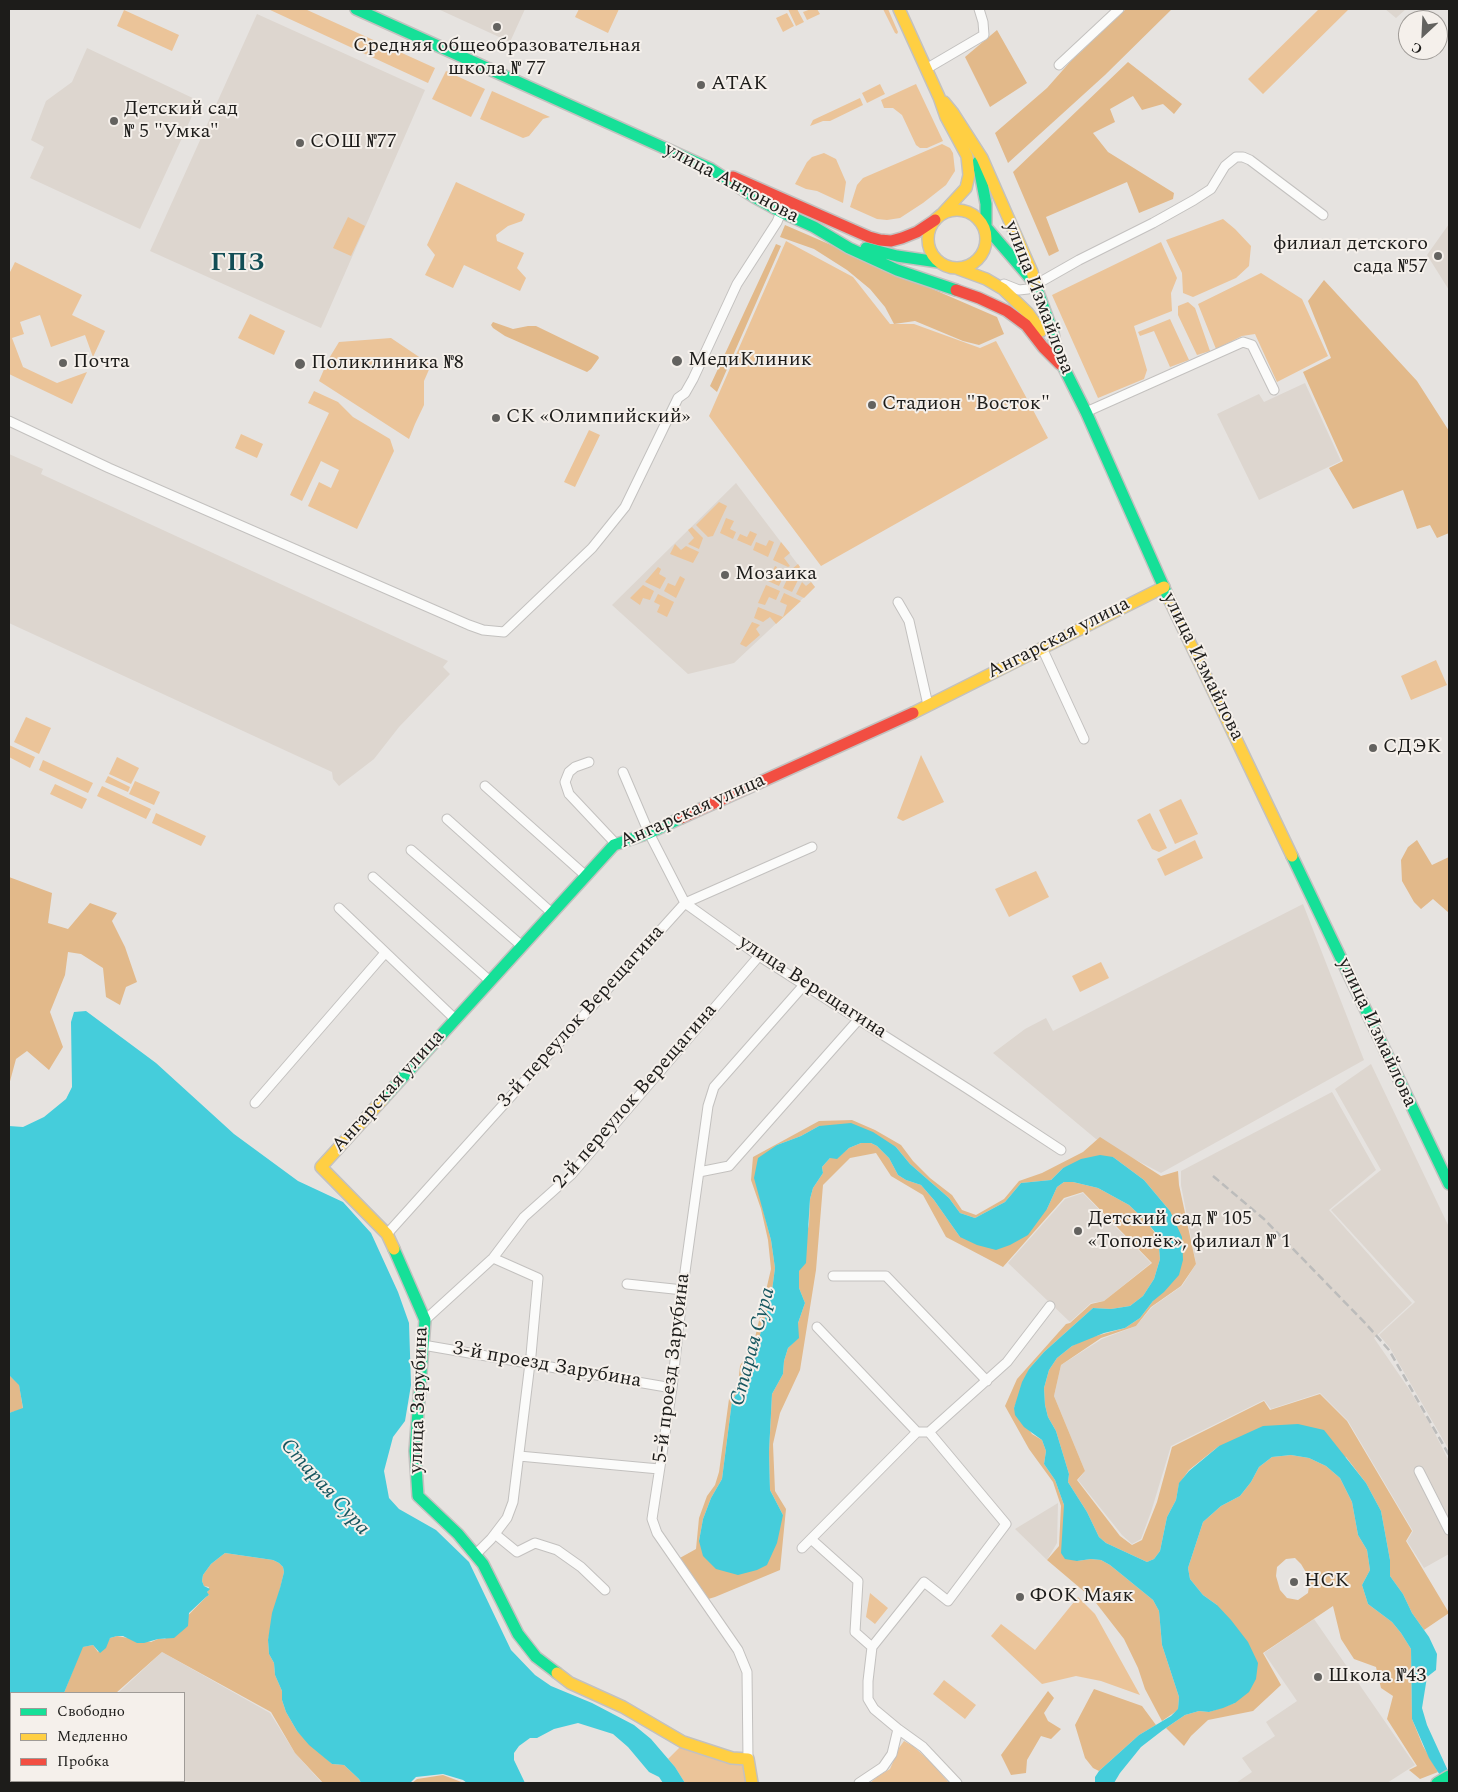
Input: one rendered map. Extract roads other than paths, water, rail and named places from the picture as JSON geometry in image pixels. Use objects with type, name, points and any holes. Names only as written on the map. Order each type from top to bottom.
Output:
[{"type":"main road","name":"улица Антонова","points":[[356,9],[711,169],[754,197],[814,227],[849,248],[897,270],[979,298],[1007,311],[1026,325],[1043,347],[1063,367]]},
{"type":"main road","name":"улица Измайлова","points":[[899,9],[940,96],[982,158],[1032,272],[1053,333],[1057,354],[1086,412],[1164,588],[1449,1184]]},
{"type":"main road","name":"улица Измайлова","points":[[711,169],[756,186],[869,237],[890,241],[902,238],[917,232],[939,216],[962,194],[968,182],[969,166],[967,156],[946,117],[940,96]]},
{"type":"main road","name":"улица Измайлова","points":[[973,145],[984,189],[984,227]]},
{"type":"main road","points":[[781,212],[785,199]]},
{"type":"main road","points":[[938,262],[932,256],[928,240],[931,226],[939,216],[953,208],[964,209],[984,227],[1035,284]]},
{"type":"main road","points":[[814,227],[881,253],[938,262],[950,268],[956,268],[970,265],[977,260],[984,248],[984,227]]},
{"type":"main road","points":[[956,268],[986,279],[1019,303],[1057,354]]},
{"type":"main road","name":"Ангарская улица","points":[[321,1167],[616,844],[649,833],[892,723],[1164,588]]},
{"type":"main road","name":"улица Зарубина","points":[[321,1167],[387,1234],[425,1320],[415,1451],[418,1496],[458,1534],[483,1564],[518,1634],[536,1657],[570,1683],[623,1707],[682,1742],[732,1758],[748,1759]]},
{"type":"main road","points":[[748,1759],[752,1783]]},
{"type":"main road","points":[[1437,1783],[1449,1776]]},
{"type":"street","points":[[926,69],[984,35],[979,9]]},
{"type":"street","points":[[1058,65],[1119,9]]},
{"type":"street","points":[[986,279],[1024,290],[1194,200],[1211,189],[1225,166],[1236,158],[1243,157],[1250,160],[1323,216]]},
{"type":"street","points":[[9,421],[109,468],[469,625],[483,630],[504,632],[592,548],[625,507],[678,398],[693,379],[737,284],[777,222],[781,212]]},
{"type":"street","points":[[1086,412],[1243,342],[1252,346],[1274,390]]},
{"type":"street","points":[[898,602],[909,621],[928,705]]},
{"type":"street","points":[[1042,648],[1084,739]]},
{"type":"street","points":[[589,762],[575,767],[569,772],[565,782],[569,794],[616,844]]},
{"type":"street","name":"улица Верещагина","points":[[623,772],[649,833],[685,903],[759,956],[1061,1150]]},
{"type":"street","points":[[485,786],[586,876]]},
{"type":"street","points":[[447,819],[552,913]]},
{"type":"street","name":"3-й переулок Верещагина","points":[[387,1234],[685,903],[812,847]]},
{"type":"street","points":[[411,850],[522,946]]},
{"type":"street","points":[[373,877],[490,981]]},
{"type":"street","points":[[339,908],[455,1019]]},
{"type":"street","points":[[255,1103],[385,952]]},
{"type":"street","name":"2-й переулок Верещагина","points":[[425,1320],[492,1258],[524,1217],[571,1175],[759,956]]},
{"type":"street","name":"5-й проезд Зарубина","points":[[748,1759],[747,1672],[738,1650],[657,1533],[652,1519],[672,1388],[708,1106],[714,1087],[804,985]]},
{"type":"street","points":[[699,1172],[729,1166],[859,1019]]},
{"type":"street","points":[[475,1555],[507,1518],[513,1502],[538,1278],[492,1258]]},
{"type":"street","points":[[833,1276],[886,1276],[987,1381]]},
{"type":"street","points":[[627,1284],[683,1290]]},
{"type":"street","points":[[802,1548],[917,1432],[929,1432],[1007,1362],[1050,1306]]},
{"type":"street","points":[[817,1328],[917,1432]]},
{"type":"street","name":"3-й проезд Зарубина","points":[[423,1345],[672,1388]]},
{"type":"street","points":[[929,1432],[1006,1524],[948,1601],[924,1582],[872,1648],[868,1699],[874,1710],[923,1747],[958,1783]]},
{"type":"street","points":[[519,1456],[660,1469]]},
{"type":"street","points":[[1419,1471],[1449,1530]]},
{"type":"street","points":[[495,1534],[517,1552],[535,1543],[557,1550],[581,1567],[605,1590]]},
{"type":"street","points":[[811,1539],[858,1581],[855,1632],[872,1648]]},
{"type":"street","points":[[858,1783],[883,1768],[892,1754],[898,1729]]},
{"type":"water","name":"Старая Сура","points":[[86,1011],[156,1063],[234,1134],[298,1181],[343,1202],[371,1233],[398,1292],[409,1323],[411,1385],[405,1421],[393,1437],[384,1471],[389,1498],[399,1509],[436,1530],[469,1562],[511,1650],[535,1675],[551,1686],[592,1703],[634,1725],[651,1739],[675,1767],[685,1783],[663,1783],[659,1777],[649,1772],[628,1747],[613,1734],[578,1723],[554,1729],[537,1738],[530,1738],[519,1746],[514,1753],[514,1760],[525,1783],[467,1783],[443,1774],[416,1777],[410,1783],[361,1783],[344,1765],[332,1764],[309,1745],[297,1731],[286,1712],[282,1700],[282,1691],[275,1675],[274,1663],[269,1654],[268,1640],[272,1613],[284,1572],[283,1567],[273,1560],[225,1553],[211,1564],[203,1575],[202,1581],[204,1586],[210,1589],[207,1592],[209,1595],[189,1613],[188,1626],[174,1638],[137,1643],[123,1636],[110,1638],[106,1648],[100,1653],[93,1645],[83,1647],[64,1692],[10,1692],[9,1777],[9,1413],[23,1408],[19,1385],[9,1375],[9,1126],[23,1127],[44,1117],[66,1099],[72,1087],[71,1022],[74,1012]]},
{"type":"water","points":[[851,1123],[873,1132],[896,1147],[910,1164],[949,1198],[960,1213],[975,1218],[1005,1202],[1021,1183],[1051,1180],[1063,1168],[1081,1159],[1100,1155],[1113,1157],[1144,1180],[1170,1211],[1182,1237],[1183,1260],[1179,1275],[1153,1301],[1140,1318],[1125,1328],[1104,1333],[1072,1346],[1057,1358],[1049,1370],[1044,1388],[1045,1405],[1048,1417],[1056,1431],[1069,1474],[1068,1482],[1087,1512],[1099,1537],[1106,1543],[1147,1562],[1154,1559],[1160,1551],[1167,1517],[1176,1500],[1179,1483],[1189,1471],[1219,1446],[1263,1426],[1298,1424],[1324,1430],[1366,1483],[1381,1511],[1390,1560],[1390,1576],[1429,1637],[1437,1654],[1436,1670],[1427,1677],[1422,1708],[1427,1725],[1449,1773],[1449,1783],[1445,1783],[1429,1758],[1412,1719],[1411,1649],[1392,1622],[1368,1604],[1362,1585],[1370,1570],[1367,1550],[1358,1535],[1352,1502],[1340,1478],[1326,1466],[1309,1458],[1291,1455],[1272,1457],[1259,1467],[1251,1482],[1240,1496],[1221,1506],[1203,1522],[1188,1568],[1190,1579],[1203,1595],[1217,1605],[1231,1620],[1248,1642],[1258,1663],[1256,1679],[1249,1692],[1235,1703],[1223,1708],[1185,1715],[1141,1747],[1114,1783],[1095,1783],[1095,1777],[1099,1771],[1139,1735],[1171,1716],[1178,1709],[1179,1697],[1162,1645],[1159,1611],[1153,1600],[1110,1565],[1101,1560],[1077,1561],[1065,1559],[1061,1553],[1064,1505],[1055,1480],[1044,1464],[1046,1451],[1042,1440],[1024,1427],[1015,1415],[1014,1408],[1022,1382],[1029,1369],[1044,1352],[1093,1308],[1111,1309],[1130,1306],[1143,1296],[1154,1279],[1160,1259],[1158,1236],[1147,1222],[1129,1205],[1098,1188],[1073,1182],[1064,1182],[1057,1187],[1047,1209],[1028,1235],[996,1250],[977,1245],[960,1237],[921,1185],[898,1175],[889,1158],[877,1146],[871,1143],[861,1143],[849,1148],[837,1159],[830,1158],[822,1167],[823,1173],[813,1188],[810,1199],[806,1263],[799,1271],[799,1288],[805,1303],[798,1323],[799,1338],[788,1348],[783,1374],[772,1394],[769,1452],[770,1490],[783,1515],[777,1543],[767,1565],[738,1575],[716,1569],[703,1556],[699,1541],[703,1519],[711,1498],[722,1479],[732,1401],[742,1385],[744,1368],[757,1345],[771,1298],[775,1268],[771,1240],[754,1178],[758,1158],[777,1145],[801,1136],[819,1126]]},
{"type":"railway","points":[[1213,1176],[1264,1219],[1389,1350],[1449,1455]]},
{"type":"place","name":"Средняя общеобразовательная школа № 77","points":[[497,27]]},
{"type":"place","name":"АТАК","points":[[701,85]]},
{"type":"place","name":"Детский сад № 5 \"Умка\"","points":[[114,121]]},
{"type":"place","name":"СОШ №77","points":[[300,143]]},
{"type":"place","name":"филиал детского сада №57","points":[[1438,256]]},
{"type":"place","name":"МедиКлиник","points":[[677,361]]},
{"type":"place","name":"Почта","points":[[63,363]]},
{"type":"place","name":"Поликлиника №8","points":[[300,364]]},
{"type":"place","name":"Стадион \"Восток\"","points":[[872,405]]},
{"type":"place","name":"СК «Олимпийский»","points":[[496,418]]},
{"type":"place","name":"Мозаика","points":[[725,575]]},
{"type":"place","name":"СДЭК","points":[[1373,748]]},
{"type":"place","name":"Детский сад № 105 «Тополёк», филиал № 1","points":[[1078,1231]]},
{"type":"place","name":"НСК","points":[[1294,1582]]},
{"type":"place","name":"ФОК Маяк","points":[[1020,1597]]},
{"type":"place","name":"Школа №43","points":[[1318,1677]]},
{"type":"district","name":"ГПЗ","points":[[238,265]]}]
